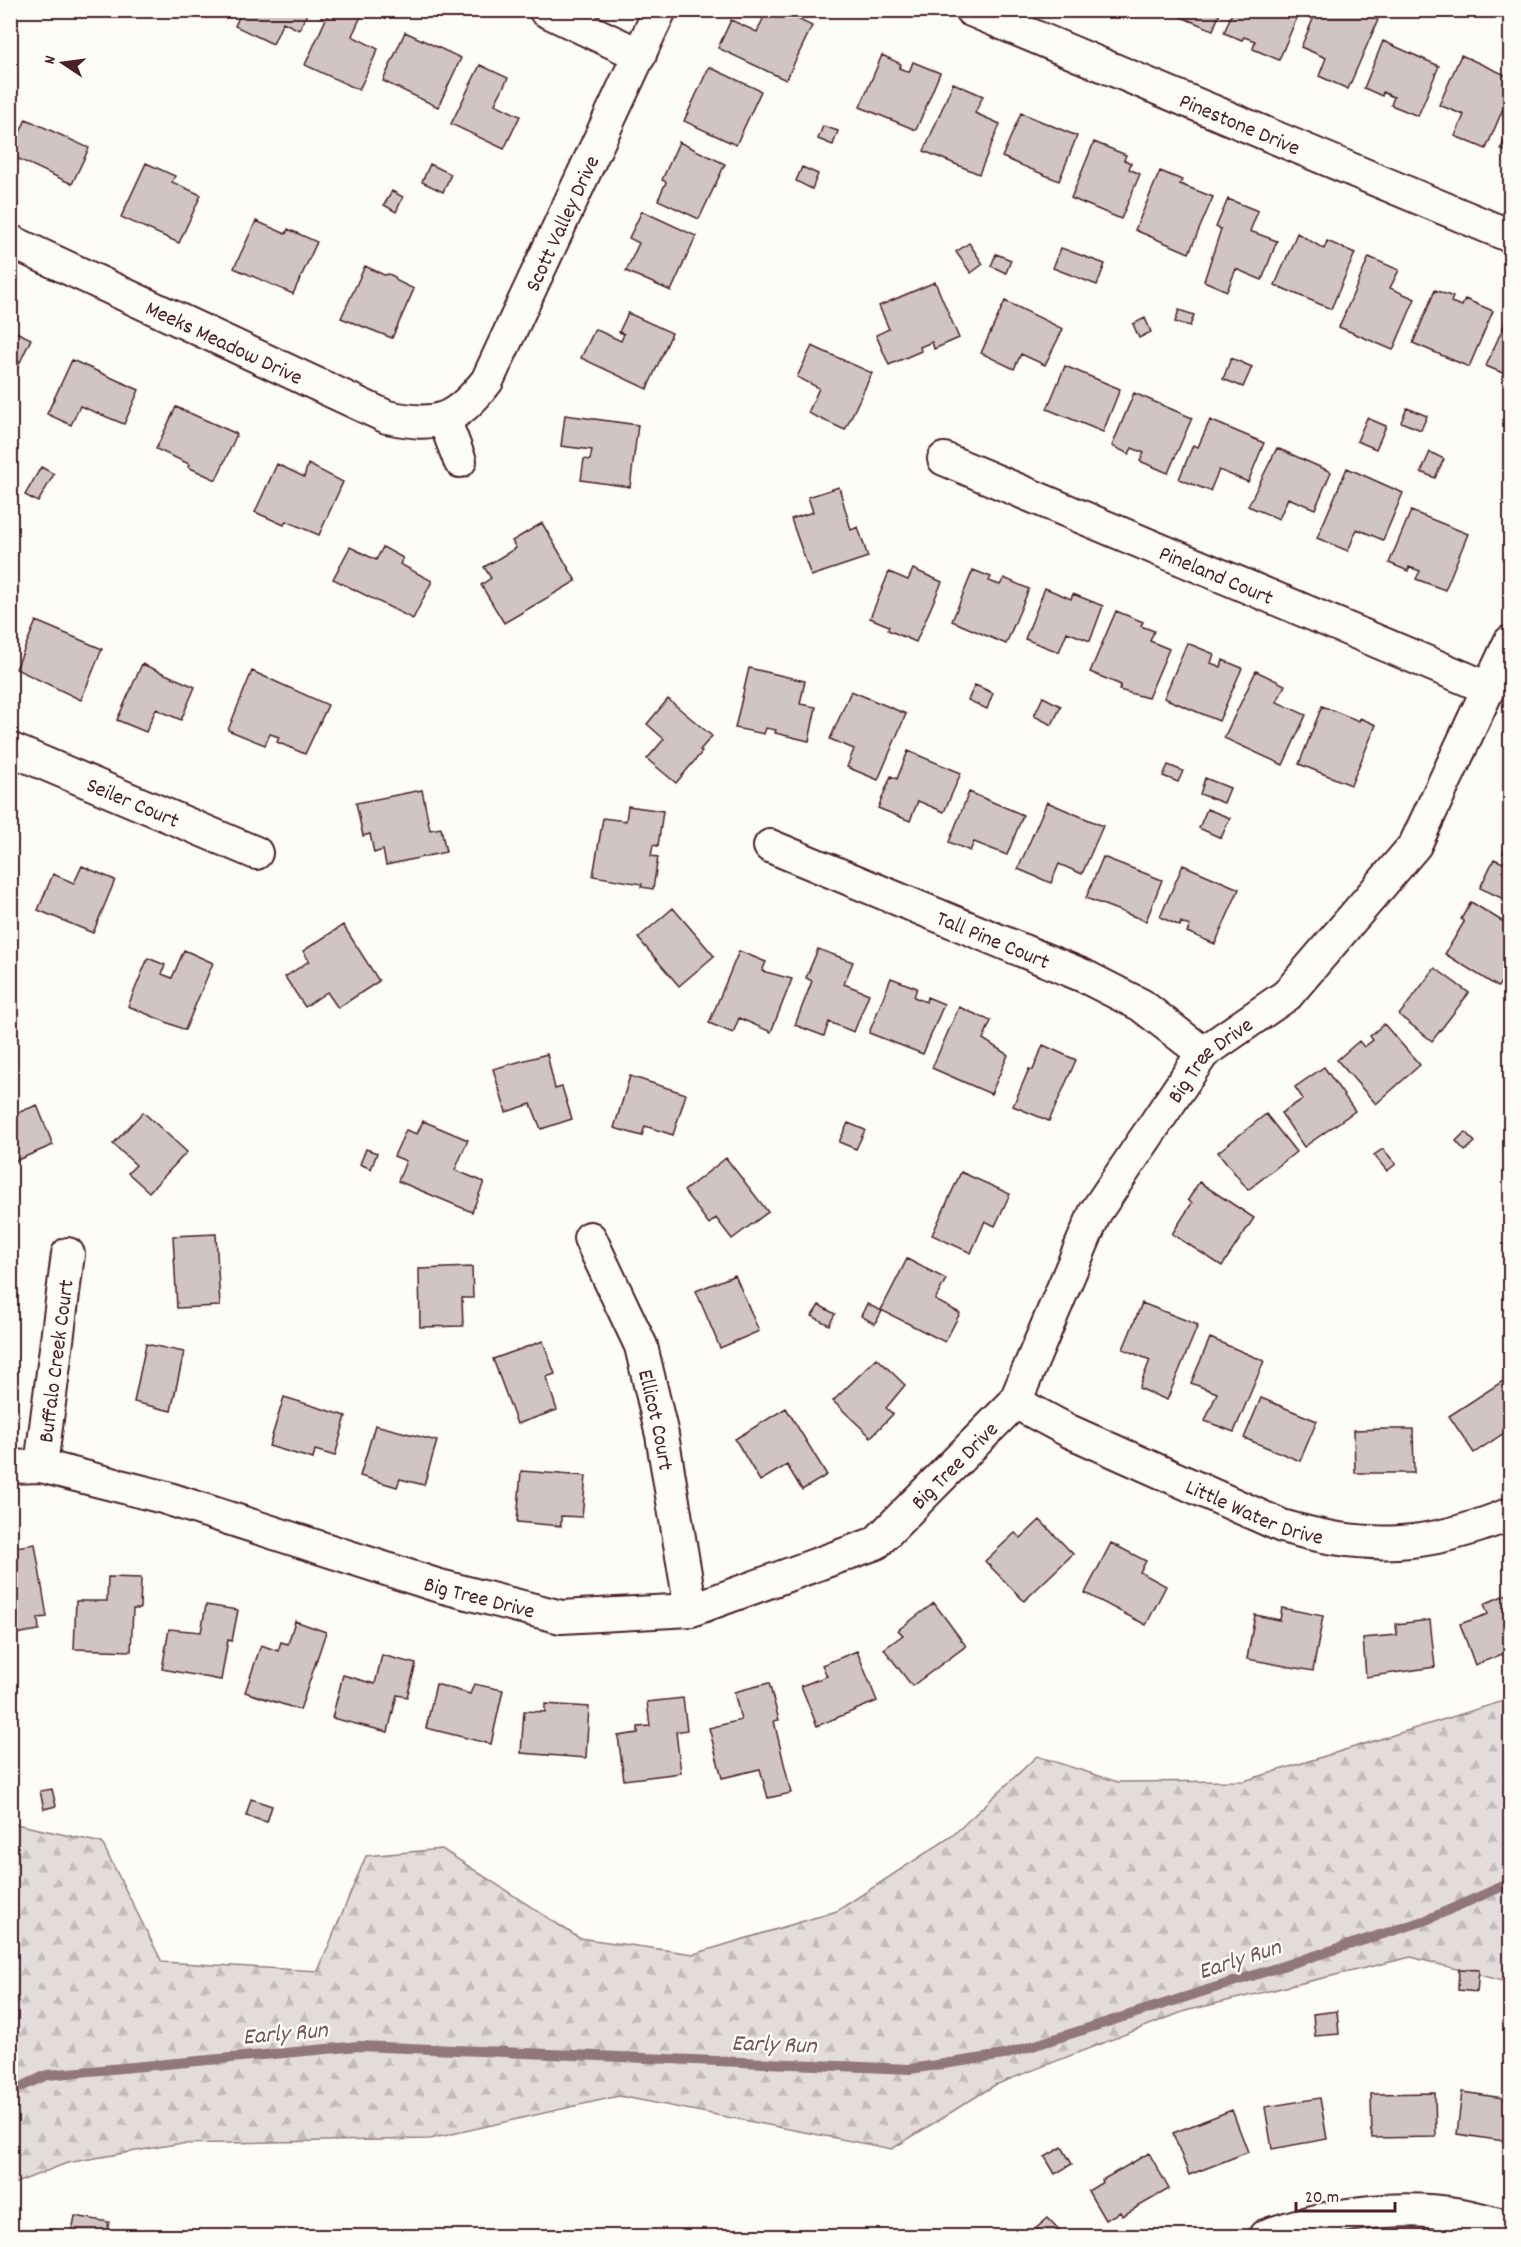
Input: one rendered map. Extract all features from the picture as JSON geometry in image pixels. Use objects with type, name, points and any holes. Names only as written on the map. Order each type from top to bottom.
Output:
[{"type":"street","points":[[545,10],[640,55]]},
{"type":"street","name":"Scott Valley Drive","points":[[444,419],[469,404],[487,381],[660,10]]},
{"type":"street","name":"Pinestone Drive","points":[[971,10],[1510,236]]},
{"type":"street","name":"Meeks Meadow Drive","points":[[10,241],[387,417],[416,423],[444,419]]},
{"type":"street","points":[[444,419],[460,460]]},
{"type":"street","name":"Pineland Court","points":[[944,459],[1488,688]]},
{"type":"street","name":"Big Tree Drive","points":[[26,1467],[163,1497],[436,1585],[561,1617],[691,1610],[876,1543],[1015,1402],[1095,1213],[1203,1053],[1287,995],[1415,845],[1510,642]]},
{"type":"street","name":"Seiler Court","points":[[10,749],[256,853]]},
{"type":"street","name":"Tall Pine Court","points":[[770,846],[1084,976],[1141,1005],[1203,1053]]},
{"type":"street","name":"Ellicot Court","points":[[590,1238],[641,1347],[662,1435],[691,1610]]},
{"type":"street","name":"Buffalo Creek Court","points":[[26,1467],[68,1254]]},
{"type":"street","name":"Little Water Drive","points":[[1015,1402],[1069,1431],[1282,1526],[1317,1536],[1371,1543],[1425,1541],[1472,1530],[1510,1514]]},
{"type":"street","points":[[1265,2236],[1292,2227],[1379,2211],[1456,2214],[1510,2227]]},
{"type":"green space","points":[[1510,1699],[1510,1983],[1411,1957],[1185,2011],[995,2085],[892,2149],[619,2096],[430,2139],[176,2144],[67,2163],[11,2185],[11,1823],[102,1843],[162,1962],[318,1971],[366,1856],[442,1849],[579,1938],[694,1954],[837,1911],[952,1836],[1037,1756],[1118,1782],[1244,1781]]},
{"type":"building","points":[[242,10],[309,10],[299,30],[283,22],[273,44],[235,26]]},
{"type":"building","points":[[330,10],[363,12],[352,36],[378,49],[359,90],[305,65]]},
{"type":"building","points":[[767,10],[780,10],[812,26],[786,80],[718,48],[731,20],[757,32]]},
{"type":"building","points":[[1184,10],[1221,10],[1213,30],[1181,17]]},
{"type":"building","points":[[1233,10],[1300,10],[1279,60],[1253,49],[1255,41],[1244,37],[1242,40],[1224,33]]},
{"type":"building","points":[[1317,10],[1356,10],[1378,20],[1348,89],[1319,76],[1326,58],[1301,47]]},
{"type":"building","points":[[405,32],[461,58],[438,107],[383,81]]},
{"type":"building","points":[[1383,41],[1439,66],[1418,116],[1391,105],[1394,97],[1383,92],[1382,96],[1364,88]]},
{"type":"building","points":[[882,55],[901,64],[899,68],[909,72],[913,62],[940,73],[916,130],[860,107]]},
{"type":"building","points":[[1461,55],[1510,77],[1510,92],[1486,149],[1455,136],[1464,115],[1439,105]]},
{"type":"building","points":[[480,65],[508,78],[495,104],[520,116],[504,149],[451,124]]},
{"type":"building","points":[[709,67],[761,91],[736,145],[684,121]]},
{"type":"building","points":[[953,83],[983,96],[975,113],[1000,124],[979,174],[924,151]]},
{"type":"building","points":[[1021,113],[1077,136],[1059,181],[1002,157]]},
{"type":"building","points":[[26,119],[89,148],[72,184],[10,155]]},
{"type":"building","points":[[1510,125],[1510,153],[1501,149]]},
{"type":"building","points":[[823,126],[838,131],[833,145],[818,139]]},
{"type":"building","points":[[679,142],[725,164],[699,219],[658,200],[666,182],[662,180]]},
{"type":"building","points":[[1094,142],[1126,155],[1124,160],[1131,163],[1129,169],[1140,174],[1121,219],[1071,198]]},
{"type":"building","points":[[146,163],[175,176],[172,182],[201,195],[179,243],[121,217]]},
{"type":"building","points":[[430,164],[451,174],[443,192],[422,182]]},
{"type":"building","points":[[802,167],[818,174],[812,189],[796,181]]},
{"type":"building","points":[[1160,171],[1182,180],[1180,184],[1213,197],[1189,253],[1135,230]]},
{"type":"building","points":[[392,191],[403,197],[396,212],[384,205]]},
{"type":"building","points":[[1228,199],[1258,211],[1250,231],[1277,241],[1262,280],[1236,269],[1227,291],[1204,281],[1221,229],[1216,227]]},
{"type":"building","points":[[642,211],[696,236],[671,291],[626,271],[639,243],[629,238]]},
{"type":"building","points":[[256,221],[286,234],[288,229],[317,242],[293,294],[234,268]]},
{"type":"building","points":[[1297,233],[1324,249],[1327,241],[1355,253],[1331,309],[1275,285]]},
{"type":"building","points":[[969,243],[983,264],[971,273],[956,252]]},
{"type":"building","points":[[1061,248],[1105,264],[1097,285],[1053,268]]},
{"type":"building","points":[[996,254],[1011,260],[1006,273],[991,266]]},
{"type":"building","points":[[1369,257],[1399,270],[1390,288],[1415,299],[1393,350],[1339,327]]},
{"type":"building","points":[[365,266],[384,275],[389,274],[397,281],[414,289],[392,338],[341,318]]},
{"type":"building","points":[[935,282],[959,338],[934,349],[932,342],[920,347],[921,351],[889,365],[876,335],[889,329],[879,306]]},
{"type":"building","points":[[1435,290],[1453,297],[1451,302],[1462,306],[1465,299],[1493,311],[1469,367],[1413,343]]},
{"type":"building","points":[[1005,301],[1063,329],[1045,365],[1021,354],[1014,369],[981,353]]},
{"type":"building","points":[[1179,310],[1194,315],[1190,326],[1175,322]]},
{"type":"building","points":[[628,313],[672,333],[647,389],[581,358],[595,329],[621,341],[624,334],[619,332]]},
{"type":"building","points":[[1508,316],[1510,318],[1510,376],[1486,366]]},
{"type":"building","points":[[1145,318],[1151,332],[1139,338],[1133,324]]},
{"type":"building","points":[[10,329],[31,339],[10,383]]},
{"type":"building","points":[[812,346],[872,373],[845,430],[808,413],[819,388],[797,377]]},
{"type":"building","points":[[1231,358],[1252,367],[1243,387],[1223,379]]},
{"type":"building","points":[[72,360],[139,390],[124,424],[80,406],[71,425],[47,414]]},
{"type":"building","points":[[1065,366],[1120,389],[1103,432],[1047,409]]},
{"type":"building","points":[[1134,393],[1192,418],[1168,473],[1140,461],[1144,453],[1132,448],[1129,454],[1112,446]]},
{"type":"building","points":[[176,407],[237,434],[216,480],[188,467],[189,464],[156,449]]},
{"type":"building","points":[[1407,408],[1427,416],[1421,430],[1401,422]]},
{"type":"building","points":[[565,415],[638,425],[630,487],[581,480],[584,459],[590,460],[592,450],[561,446]]},
{"type":"building","points":[[1367,418],[1386,426],[1376,449],[1357,441]]},
{"type":"building","points":[[1210,420],[1264,443],[1248,482],[1219,470],[1210,491],[1179,479],[1193,445],[1198,447]]},
{"type":"building","points":[[1277,448],[1331,472],[1315,509],[1288,498],[1279,519],[1248,506]]},
{"type":"building","points":[[1430,452],[1444,459],[1435,478],[1421,472]]},
{"type":"building","points":[[277,464],[304,477],[308,464],[343,482],[319,535],[286,521],[284,525],[255,512]]},
{"type":"building","points":[[41,467],[54,474],[38,502],[25,495]]},
{"type":"building","points":[[1347,468],[1403,493],[1383,540],[1357,529],[1348,551],[1317,538]]},
{"type":"building","points":[[839,487],[851,530],[858,527],[868,557],[811,576],[791,519],[813,512],[808,497]]},
{"type":"building","points":[[1411,511],[1468,534],[1445,590],[1416,579],[1420,571],[1409,567],[1408,571],[1389,563]]},
{"type":"building","points":[[542,523],[576,581],[504,623],[481,585],[491,578],[484,567],[516,548],[512,541]]},
{"type":"building","points":[[350,547],[376,560],[383,547],[403,558],[400,564],[432,581],[413,619],[333,579]]},
{"type":"building","points":[[913,569],[942,582],[916,642],[888,630],[889,626],[870,618],[889,572],[908,580]]},
{"type":"building","points":[[973,570],[991,577],[989,581],[1000,585],[1004,578],[1029,589],[1006,644],[952,621]]},
{"type":"building","points":[[1045,588],[1071,599],[1073,594],[1103,606],[1090,641],[1067,632],[1059,652],[1025,639]]},
{"type":"building","points":[[1116,611],[1143,622],[1141,626],[1154,631],[1150,641],[1169,649],[1148,698],[1119,690],[1121,685],[1090,672]]},
{"type":"building","points":[[36,621],[102,649],[81,700],[16,669]]},
{"type":"building","points":[[1187,643],[1214,654],[1211,663],[1221,667],[1223,660],[1242,668],[1219,721],[1164,698]]},
{"type":"building","points":[[142,664],[195,687],[181,720],[156,709],[146,732],[117,720]]},
{"type":"building","points":[[749,668],[805,681],[800,704],[816,707],[809,741],[775,733],[776,730],[766,728],[764,734],[735,728]]},
{"type":"building","points":[[252,671],[328,705],[305,754],[277,742],[279,737],[270,734],[265,745],[228,730]]},
{"type":"building","points":[[1256,671],[1285,685],[1277,702],[1306,715],[1283,765],[1224,738]]},
{"type":"building","points":[[975,685],[993,693],[987,709],[968,700]]},
{"type":"building","points":[[851,691],[906,714],[878,780],[847,767],[854,749],[830,739]]},
{"type":"building","points":[[1043,697],[1061,706],[1052,725],[1034,716]]},
{"type":"building","points":[[668,699],[712,736],[676,783],[647,759],[664,739],[647,724]]},
{"type":"building","points":[[1322,706],[1359,721],[1360,718],[1376,725],[1351,785],[1299,764]]},
{"type":"building","points":[[908,751],[961,773],[944,812],[918,801],[910,821],[878,808],[891,776],[897,779]]},
{"type":"building","points":[[1168,765],[1183,771],[1178,782],[1163,776]]},
{"type":"building","points":[[1205,778],[1230,788],[1224,803],[1200,794]]},
{"type":"building","points":[[422,790],[430,830],[441,828],[446,852],[386,865],[383,850],[374,853],[370,834],[363,836],[356,803]]},
{"type":"building","points":[[969,792],[1023,815],[1007,855],[974,842],[970,851],[949,842]]},
{"type":"building","points":[[1047,802],[1103,826],[1082,874],[1059,864],[1051,883],[1018,869]]},
{"type":"building","points":[[628,806],[663,811],[658,846],[653,845],[651,856],[658,857],[653,889],[641,887],[642,884],[593,876],[603,818],[626,821]]},
{"type":"building","points":[[1207,809],[1230,818],[1221,838],[1199,828]]},
{"type":"building","points":[[1510,838],[1510,902],[1480,888],[1494,859],[1503,863],[1507,854],[1503,853]]},
{"type":"building","points":[[1103,857],[1162,880],[1146,921],[1086,898]]},
{"type":"building","points":[[1183,865],[1239,889],[1215,944],[1187,932],[1190,926],[1181,922],[1180,926],[1160,917]]},
{"type":"building","points":[[82,866],[115,880],[93,933],[38,910],[53,874],[74,883]]},
{"type":"building","points":[[1471,902],[1510,926],[1510,966],[1498,987],[1445,954],[1464,922],[1461,919]]},
{"type":"building","points":[[673,908],[714,956],[679,986],[638,938]]},
{"type":"building","points":[[343,925],[379,981],[338,1008],[327,992],[305,1007],[285,977],[309,961],[303,951]]},
{"type":"building","points":[[818,949],[853,962],[844,984],[869,994],[854,1032],[829,1022],[824,1036],[795,1025],[812,981],[806,978]]},
{"type":"building","points":[[184,950],[213,963],[185,1030],[128,1006],[148,958],[165,965],[162,974],[172,978]]},
{"type":"building","points":[[739,951],[766,962],[762,971],[792,979],[771,1032],[739,1018],[733,1033],[709,1023]]},
{"type":"building","points":[[1435,968],[1469,993],[1432,1041],[1399,1015]]},
{"type":"building","points":[[891,978],[917,988],[914,997],[926,1002],[927,997],[944,1004],[923,1054],[869,1033]]},
{"type":"building","points":[[959,1007],[991,1021],[983,1039],[1008,1055],[991,1094],[932,1068]]},
{"type":"building","points":[[1384,1024],[1420,1065],[1376,1104],[1337,1060],[1359,1041],[1364,1047],[1373,1040],[1370,1036]]},
{"type":"building","points":[[1043,1045],[1076,1060],[1049,1121],[1013,1106],[1029,1069],[1033,1070]]},
{"type":"building","points":[[547,1054],[555,1089],[562,1087],[572,1119],[541,1129],[531,1104],[506,1112],[493,1069]]},
{"type":"building","points":[[1324,1067],[1355,1111],[1304,1147],[1281,1113],[1303,1099],[1295,1087]]},
{"type":"building","points":[[630,1076],[686,1094],[673,1135],[645,1126],[642,1136],[614,1128]]},
{"type":"building","points":[[37,1105],[53,1145],[10,1163],[10,1116]]},
{"type":"building","points":[[143,1112],[187,1152],[149,1192],[128,1173],[136,1165],[113,1144]]},
{"type":"building","points":[[1266,1114],[1296,1152],[1248,1190],[1218,1152]]},
{"type":"building","points":[[423,1121],[468,1140],[455,1170],[484,1182],[472,1212],[398,1181],[406,1161],[394,1156],[406,1130],[417,1134]]},
{"type":"building","points":[[848,1123],[865,1130],[856,1149],[839,1142]]},
{"type":"building","points":[[1465,1132],[1475,1142],[1465,1151],[1456,1141]]},
{"type":"building","points":[[366,1149],[377,1153],[371,1169],[360,1164]]},
{"type":"building","points":[[1383,1149],[1396,1164],[1387,1171],[1374,1155]]},
{"type":"building","points":[[726,1158],[768,1212],[732,1239],[716,1218],[709,1224],[684,1191]]},
{"type":"building","points":[[961,1172],[1010,1194],[995,1226],[985,1221],[971,1253],[932,1235]]},
{"type":"building","points":[[1199,1182],[1254,1218],[1222,1266],[1172,1234],[1192,1203],[1188,1200]]},
{"type":"building","points":[[216,1234],[220,1306],[177,1308],[173,1236]]},
{"type":"building","points":[[907,1259],[946,1279],[935,1300],[960,1313],[945,1342],[881,1310]]},
{"type":"building","points":[[472,1267],[473,1298],[462,1298],[463,1326],[420,1327],[419,1269]]},
{"type":"building","points":[[735,1275],[759,1331],[720,1348],[696,1291]]},
{"type":"building","points":[[1142,1303],[1198,1325],[1167,1400],[1139,1388],[1150,1360],[1123,1349]]},
{"type":"building","points":[[867,1304],[882,1311],[875,1324],[861,1316]]},
{"type":"building","points":[[819,1305],[835,1314],[829,1325],[812,1316]]},
{"type":"building","points":[[1210,1338],[1264,1361],[1234,1432],[1205,1421],[1217,1393],[1191,1383]]},
{"type":"building","points":[[543,1341],[555,1374],[546,1377],[557,1410],[517,1424],[493,1359]]},
{"type":"building","points":[[146,1344],[184,1352],[171,1411],[134,1402]]},
{"type":"building","points":[[877,1358],[905,1385],[886,1408],[893,1414],[871,1437],[833,1401]]},
{"type":"building","points":[[1509,1377],[1510,1429],[1474,1453],[1449,1416]]},
{"type":"building","points":[[284,1397],[346,1416],[335,1456],[315,1450],[313,1459],[269,1446]]},
{"type":"building","points":[[1261,1398],[1317,1421],[1300,1461],[1244,1438]]},
{"type":"building","points":[[786,1408],[827,1475],[802,1490],[787,1465],[760,1481],[735,1439]]},
{"type":"building","points":[[375,1425],[437,1441],[424,1485],[400,1479],[397,1487],[360,1476]]},
{"type":"building","points":[[1413,1429],[1414,1473],[1355,1473],[1354,1430]]},
{"type":"building","points":[[521,1471],[586,1476],[582,1517],[561,1516],[561,1526],[517,1522]]},
{"type":"building","points":[[1040,1520],[1073,1554],[1024,1601],[985,1561],[1015,1533],[1021,1538]]},
{"type":"building","points":[[1111,1543],[1146,1561],[1140,1572],[1166,1586],[1146,1625],[1085,1593]]},
{"type":"building","points":[[35,1544],[47,1617],[38,1618],[39,1630],[10,1635],[10,1548]]},
{"type":"building","points":[[108,1577],[141,1578],[140,1609],[133,1609],[131,1651],[74,1649],[76,1601],[107,1601]]},
{"type":"building","points":[[1510,1593],[1510,1651],[1475,1665],[1460,1624],[1488,1614],[1484,1604]]},
{"type":"building","points":[[934,1603],[966,1646],[912,1686],[884,1649],[903,1635],[898,1630]]},
{"type":"building","points":[[206,1605],[238,1610],[232,1641],[228,1640],[221,1680],[162,1669],[169,1629],[201,1632]]},
{"type":"building","points":[[1282,1608],[1323,1616],[1313,1671],[1247,1659],[1255,1615],[1280,1620]]},
{"type":"building","points":[[1430,1620],[1435,1667],[1366,1677],[1363,1638],[1397,1635],[1396,1624]]},
{"type":"building","points":[[295,1621],[326,1632],[300,1710],[245,1692],[261,1645],[278,1651],[281,1642],[288,1644]]},
{"type":"building","points":[[857,1651],[877,1701],[817,1726],[801,1686],[827,1676],[822,1665]]},
{"type":"building","points":[[382,1655],[416,1664],[407,1697],[397,1695],[388,1732],[332,1718],[343,1675],[375,1684]]},
{"type":"building","points":[[769,1683],[779,1720],[774,1721],[791,1793],[768,1798],[760,1769],[722,1778],[709,1728],[741,1720],[734,1692]]},
{"type":"building","points":[[436,1684],[470,1694],[474,1684],[503,1690],[491,1744],[426,1728]]},
{"type":"building","points":[[683,1698],[687,1730],[676,1732],[681,1773],[624,1780],[618,1736],[638,1733],[638,1727],[650,1726],[647,1702]]},
{"type":"building","points":[[545,1704],[589,1707],[586,1758],[521,1753],[524,1711],[545,1712]]},
{"type":"building","points":[[52,1789],[56,1806],[44,1809],[40,1791]]},
{"type":"building","points":[[251,1799],[272,1806],[267,1822],[246,1816]]},
{"type":"building","points":[[1459,1969],[1479,1970],[1477,1992],[1458,1990]]},
{"type":"building","points":[[1337,2011],[1339,2034],[1315,2036],[1313,2014]]},
{"type":"building","points":[[1462,2092],[1510,2099],[1510,2142],[1457,2134]]},
{"type":"building","points":[[1435,2093],[1436,2137],[1372,2138],[1371,2094]]},
{"type":"building","points":[[1320,2098],[1327,2139],[1272,2149],[1265,2107]]},
{"type":"building","points":[[1232,2110],[1248,2152],[1189,2175],[1173,2133]]},
{"type":"building","points":[[1062,2147],[1072,2164],[1055,2174],[1045,2157]]},
{"type":"building","points":[[1149,2153],[1169,2189],[1122,2216],[1120,2212],[1105,2220],[1088,2191],[1103,2182],[1102,2180]]},
{"type":"building","points":[[75,2216],[109,2222],[106,2236],[71,2236]]},
{"type":"building","points":[[1048,2218],[1065,2236],[1027,2236]]},
{"type":"waterway","name":"Early Run","points":[[10,2092],[47,2075],[359,2046],[910,2069],[1004,2055],[1424,1921],[1510,1883]]}]
